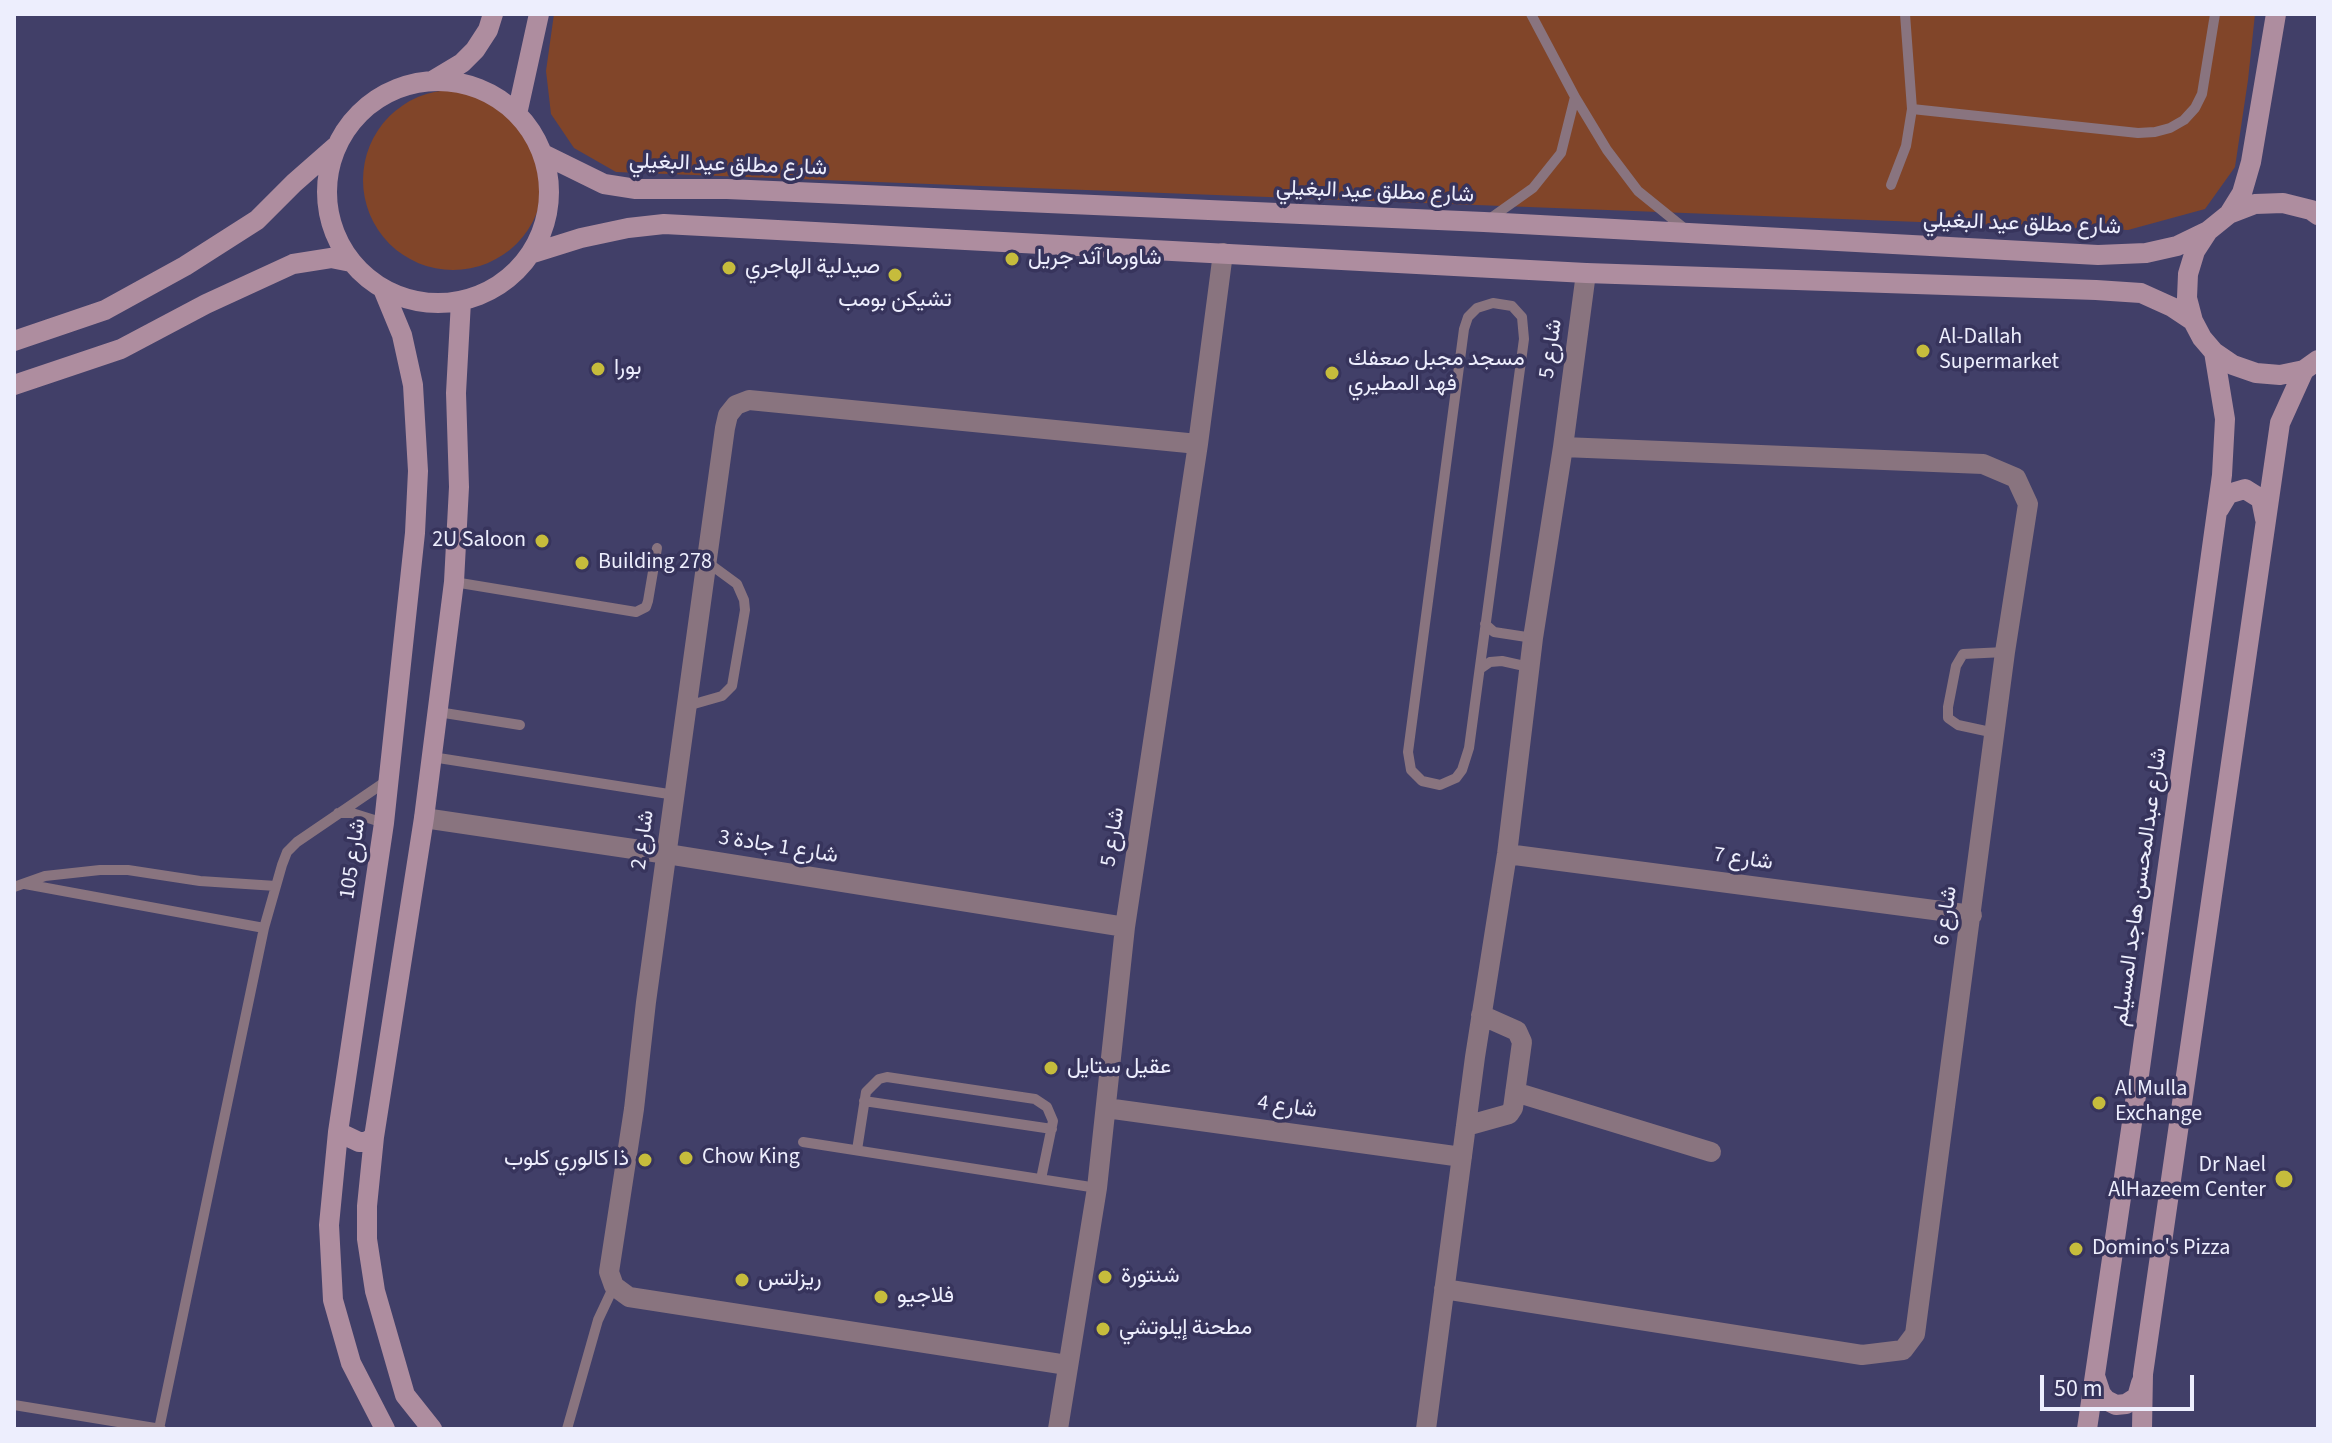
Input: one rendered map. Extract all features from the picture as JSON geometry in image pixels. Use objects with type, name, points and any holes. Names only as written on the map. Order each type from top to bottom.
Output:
[{"type":"street","points":[[432,81],[462,63],[475,50],[488,30],[493,14]]},
{"type":"street","points":[[517,114],[539,14]]},
{"type":"street","points":[[2229,214],[2242,193],[2251,162],[2276,14]]},
{"type":"street","points":[[14,341],[105,310],[185,266],[257,220],[335,147],[352,121],[374,100],[402,87],[432,81],[463,84],[492,95],[517,114],[543,154],[549,188],[545,223],[530,254],[511,276],[487,292],[461,301],[434,303],[408,299],[383,289],[351,262],[335,236],[327,207],[327,176],[335,147]]},
{"type":"street","name":"شارع مطلق عيد البغيلي","points":[[543,154],[604,184],[636,189],[727,189],[1484,222],[2098,255],[2177,246],[2208,231]]},
{"type":"street","points":[[2311,365],[2280,375],[2256,373],[2233,365],[2214,352],[2193,321],[2187,298],[2188,274],[2195,251],[2208,231],[2229,214],[2255,204],[2283,203],[2311,210],[2318,215]]},
{"type":"street","points":[[530,254],[581,238],[664,224],[1586,273],[2096,290],[2141,293],[2193,321]]},
{"type":"street","name":"شارع 5","points":[[1058,1429],[1097,1188],[1125,927],[1198,444],[1223,253]]},
{"type":"street","points":[[14,385],[121,349],[206,304],[293,264],[331,258],[351,262]]},
{"type":"street","name":"شارع 5","points":[[1426,1429],[1481,1015],[1507,854],[1533,638],[1586,273]]},
{"type":"street","name":"شارع 105","points":[[383,289],[402,335],[413,385],[418,471],[415,533],[384,823],[338,1132],[329,1225],[333,1300],[351,1363],[385,1429]]},
{"type":"street","points":[[432,1429],[405,1395],[375,1291],[367,1239],[367,1206],[374,1137],[424,818],[454,582],[459,487],[456,393],[461,301]]},
{"type":"street","name":"شارع عبدالمحسن هاجد المسيلم","points":[[2087,1429],[2142,1060],[2215,517],[2225,429],[2214,352]]},
{"type":"street","points":[[2095,1376],[2101,1394],[2116,1405],[2126,1404],[2137,1397],[2143,1374],[2280,423],[2311,365]]},
{"type":"street","name":"شارع 2","points":[[614,1286],[609,1272],[728,415],[736,405],[749,400],[1198,444]]},
{"type":"street","name":"شارع 6","points":[[1444,1289],[1862,1355],[1903,1350],[1915,1334],[2005,652],[2028,504],[2016,478],[1983,464],[1563,447]]},
{"type":"street","points":[[2215,517],[2228,494],[2245,489],[2261,499],[2265,531]]},
{"type":"street","name":"شارع 1 جادة 3","points":[[424,818],[1125,927]]},
{"type":"street","name":"شارع 7","points":[[1507,854],[1972,915]]},
{"type":"street","points":[[1466,1126],[1509,1114],[1513,1108],[1521,1036],[1481,1015]]},
{"type":"street","points":[[1515,1092],[1711,1152]]},
{"type":"street","name":"شارع 4","points":[[1106,1108],[1462,1157]]},
{"type":"street","points":[[338,1132],[359,1142],[374,1137]]},
{"type":"street","points":[[614,1286],[629,1297],[1067,1365]]},
{"type":"street","points":[[2142,1429],[2143,1374]]},
{"type":"lane","points":[[1531,14],[1607,150],[1638,191],[1689,233]]},
{"type":"lane","points":[[1891,185],[1906,146],[1912,109],[1905,14]]},
{"type":"lane","points":[[1912,109],[2138,133],[2170,128],[2184,120],[2202,94],[2215,14]]},
{"type":"lane","points":[[1484,222],[1533,188],[1561,153],[1575,97]]},
{"type":"lane","points":[[1493,303],[1512,306],[1522,317],[1524,339],[1485,624],[1469,748],[1462,770],[1456,778],[1440,785],[1422,781],[1411,770],[1408,752],[1464,329],[1468,317],[1477,308],[1493,303]]},
{"type":"lane","points":[[454,582],[642,611],[648,601],[657,548]]},
{"type":"lane","points":[[687,706],[722,696],[732,686],[745,610],[737,584],[707,562]]},
{"type":"lane","points":[[1485,624],[1494,632],[1533,638]]},
{"type":"lane","points":[[1995,733],[1958,725],[1948,718],[1948,707],[1956,666],[1963,654],[2005,652]]},
{"type":"lane","points":[[1480,669],[1490,662],[1502,661],[1529,667]]},
{"type":"lane","points":[[438,712],[520,725]]},
{"type":"lane","points":[[432,757],[675,795]]},
{"type":"lane","points":[[14,1405],[159,1429],[264,928],[287,852],[336,813],[388,780]]},
{"type":"lane","points":[[336,813],[352,813],[384,823]]},
{"type":"lane","points":[[16,885],[72,872],[128,870],[200,881],[276,886]]},
{"type":"lane","points":[[16,885],[264,928]]},
{"type":"lane","points":[[857,1150],[864,1101],[871,1084],[887,1077],[1035,1099],[1042,1102],[1051,1114],[1052,1129],[1041,1179]]},
{"type":"lane","points":[[864,1101],[1052,1129]]},
{"type":"lane","points":[[803,1142],[1097,1188]]},
{"type":"lane","points":[[567,1429],[598,1320],[614,1286]]},
{"type":"shaded area","points":[[554,14],[2255,14],[2235,167],[2205,209],[2128,230],[616,172],[574,148],[551,114],[546,71]]},
{"type":"shaded area","points":[[453,90],[487,97],[517,116],[536,146],[543,180],[536,214],[517,244],[487,263],[453,270],[419,263],[389,244],[370,214],[363,180],[370,146],[389,116],[419,97]]},
{"type":"place","name":"شاورما آند جريل","points":[[1012,259]]},
{"type":"place","name":"صيدلية الهاجري","points":[[729,268]]},
{"type":"place","name":"تشيكن بومب","points":[[895,275]]},
{"type":"place","name":"Al-Dallah Supermarket","points":[[1923,351]]},
{"type":"place","name":"بورا","points":[[598,369]]},
{"type":"place","name":"مسجد مجبل صعفك فهد المطيري","points":[[1332,373]]},
{"type":"place","name":"2U Saloon","points":[[542,541]]},
{"type":"place","name":"Building 278","points":[[582,563]]},
{"type":"place","name":"عقيل ستايل","points":[[1051,1068]]},
{"type":"place","name":"Al Mulla Exchange","points":[[2099,1103]]},
{"type":"place","name":"Chow King","points":[[686,1158]]},
{"type":"place","name":"ذا كالوري كلوب","points":[[645,1160]]},
{"type":"place","name":"Dr Nael AlHazeem Center","points":[[2284,1179]]},
{"type":"place","name":"Domino's Pizza","points":[[2076,1249]]},
{"type":"place","name":"شنتورة","points":[[1105,1277]]},
{"type":"place","name":"ريزلتس","points":[[742,1280]]},
{"type":"place","name":"فلاجيو","points":[[881,1297]]},
{"type":"place","name":"مطحنة إيلوتشي","points":[[1103,1329]]}]
